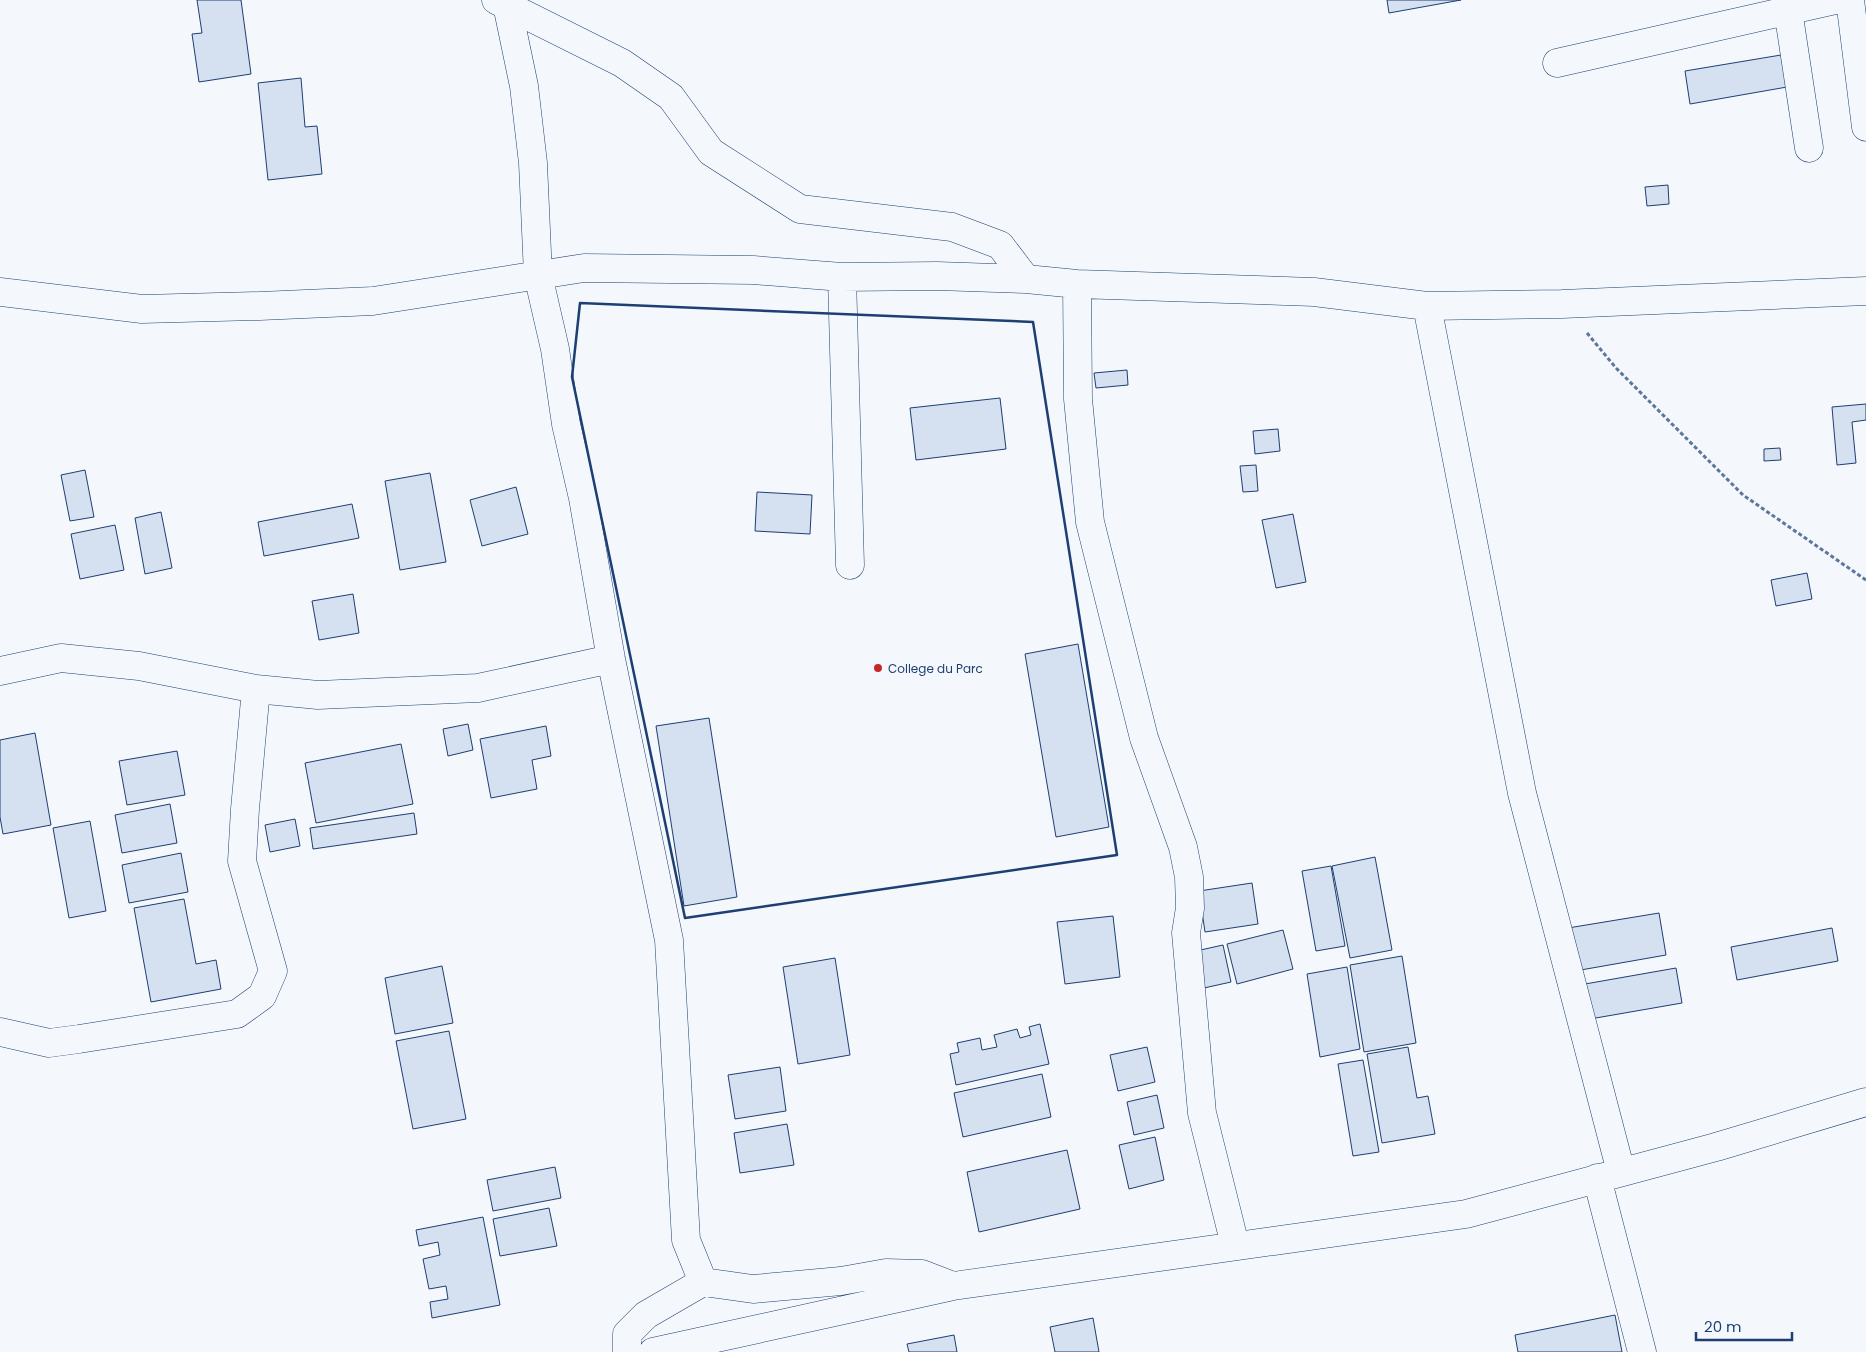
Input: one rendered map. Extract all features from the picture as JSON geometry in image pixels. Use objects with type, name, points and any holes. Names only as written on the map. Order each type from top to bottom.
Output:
[{"type":"street","points":[[1556,62],[1835,0]]},
{"type":"street","points":[[1850,0],[1866,127]]},
{"type":"street","points":[[503,2],[524,86],[533,164],[538,275],[555,349],[566,424],[583,498],[611,659],[669,940],[686,1240],[703,1282]]},
{"type":"street","points":[[503,2],[622,63],[670,97],[710,152],[800,209],[952,227],[1000,245],[1026,280]]},
{"type":"street","points":[[1788,10],[1808,148]]},
{"type":"street","points":[[0,292],[142,310],[260,306],[373,301],[584,268],[753,270],[842,277],[937,276],[1076,284],[1314,292],[1427,306],[1562,304],[1866,291]]},
{"type":"street","points":[[842,277],[850,565]]},
{"type":"street","points":[[1076,284],[1078,399],[1090,522],[1144,738],[1183,847],[1189,876],[1190,908],[1186,933],[1202,1113],[1235,1245]]},
{"type":"street","points":[[1427,306],[1522,793],[1609,1175],[1642,1352]]},
{"type":"street","points":[[0,671],[61,658],[139,666],[256,689],[318,695],[478,688],[611,659]]},
{"type":"street","points":[[0,1032],[48,1043],[79,1039],[237,1014],[262,996],[273,971],[242,861],[244,809],[256,689]]},
{"type":"street","points":[[653,1352],[703,1347],[953,1286],[1466,1214],[1716,1147],[1866,1102]]},
{"type":"street","points":[[627,1352],[627,1334],[646,1315],[703,1282],[752,1289],[841,1281],[886,1273],[922,1274],[953,1286]]},
{"type":"path","points":[[1562,304],[1616,368],[1743,495],[1866,580]]},
{"type":"building","points":[[197,0],[241,0],[251,74],[199,82],[192,34],[202,33]]},
{"type":"building","points":[[1387,0],[1461,0],[1389,13]]},
{"type":"building","points":[[1781,55],[1787,87],[1690,104],[1685,71]]},
{"type":"building","points":[[301,78],[305,127],[317,126],[322,174],[268,180],[258,83]]},
{"type":"building","points":[[1668,185],[1669,204],[1647,206],[1645,187]]},
{"type":"building","points":[[1127,370],[1128,385],[1096,388],[1094,373]]},
{"type":"building","points":[[1000,398],[1006,449],[916,460],[910,408]]},
{"type":"building","points":[[1866,404],[1866,420],[1852,422],[1856,463],[1837,465],[1832,407]]},
{"type":"building","points":[[1278,429],[1280,451],[1255,454],[1253,431]]},
{"type":"building","points":[[1780,448],[1781,460],[1764,461],[1764,449]]},
{"type":"building","points":[[1256,465],[1258,491],[1243,492],[1240,466]]},
{"type":"building","points":[[85,470],[94,517],[70,521],[61,475]]},
{"type":"building","points":[[430,473],[446,562],[400,570],[385,481]]},
{"type":"building","points":[[516,487],[528,534],[482,546],[470,500]]},
{"type":"building","points":[[757,492],[812,495],[810,534],[755,531]]},
{"type":"building","points":[[352,504],[359,538],[264,556],[258,522]]},
{"type":"building","points":[[161,512],[172,568],[145,574],[135,518]]},
{"type":"building","points":[[1293,514],[1306,582],[1276,588],[1262,520]]},
{"type":"building","points":[[115,525],[124,570],[80,579],[71,534]]},
{"type":"building","points":[[1807,573],[1812,599],[1776,606],[1771,580]]},
{"type":"building","points":[[353,594],[359,633],[319,640],[312,601]]},
{"type":"building","points":[[1078,644],[1109,827],[1056,837],[1025,654]]},
{"type":"building","points":[[709,718],[737,897],[684,906],[656,726]]},
{"type":"building","points":[[468,724],[473,750],[448,756],[443,729]]},
{"type":"building","points":[[546,726],[551,756],[532,760],[537,789],[491,798],[480,739]]},
{"type":"building","points":[[35,733],[51,825],[3,834],[0,817],[0,740]]},
{"type":"building","points":[[401,744],[413,804],[316,823],[305,763]]},
{"type":"building","points":[[177,751],[185,795],[127,805],[119,761]]},
{"type":"building","points":[[170,804],[177,843],[122,853],[115,815]]},
{"type":"building","points":[[414,813],[417,834],[313,849],[310,828]]},
{"type":"building","points":[[295,819],[300,846],[270,852],[265,825]]},
{"type":"building","points":[[90,821],[106,911],[69,918],[53,828]]},
{"type":"building","points":[[181,853],[188,892],[129,903],[122,865]]},
{"type":"building","points":[[1375,857],[1392,950],[1350,958],[1332,866]]},
{"type":"building","points":[[1331,866],[1345,946],[1316,951],[1302,871]]},
{"type":"building","points":[[1252,883],[1258,924],[1205,932],[1199,891]]},
{"type":"building","points":[[184,899],[196,964],[216,960],[221,989],[151,1002],[134,908]]},
{"type":"building","points":[[1659,913],[1666,955],[1575,971],[1568,928]]},
{"type":"building","points":[[1113,916],[1120,977],[1065,984],[1057,922]]},
{"type":"building","points":[[1832,928],[1838,961],[1737,980],[1731,947]]},
{"type":"building","points":[[1283,930],[1293,969],[1237,984],[1227,944]]},
{"type":"building","points":[[1223,945],[1231,982],[1204,988],[1196,951]]},
{"type":"building","points":[[1402,956],[1416,1043],[1364,1052],[1350,965]]},
{"type":"building","points":[[835,958],[850,1055],[798,1064],[783,967]]},
{"type":"building","points":[[442,966],[453,1023],[395,1034],[385,978]]},
{"type":"building","points":[[1347,967],[1360,1049],[1320,1057],[1307,974]]},
{"type":"building","points":[[1676,968],[1682,1003],[1590,1019],[1585,984]]},
{"type":"building","points":[[1040,1024],[1049,1064],[956,1085],[950,1054],[959,1052],[957,1043],[980,1038],[982,1050],[997,1047],[994,1035],[1017,1029],[1020,1038],[1031,1035],[1029,1027]]},
{"type":"building","points":[[449,1031],[466,1119],[413,1129],[396,1041]]},
{"type":"building","points":[[1147,1047],[1155,1082],[1118,1091],[1110,1055]]},
{"type":"building","points":[[1408,1047],[1417,1098],[1428,1096],[1435,1134],[1382,1143],[1367,1054]]},
{"type":"building","points":[[1363,1060],[1379,1152],[1353,1156],[1338,1064]]},
{"type":"building","points":[[780,1067],[786,1111],[735,1119],[728,1075]]},
{"type":"building","points":[[1042,1074],[1051,1117],[963,1137],[954,1093]]},
{"type":"building","points":[[1157,1095],[1164,1128],[1134,1135],[1127,1102]]},
{"type":"building","points":[[787,1124],[794,1165],[740,1173],[734,1133]]},
{"type":"building","points":[[1155,1137],[1164,1180],[1129,1189],[1119,1145]]},
{"type":"building","points":[[1067,1150],[1080,1209],[979,1232],[967,1172]]},
{"type":"building","points":[[555,1167],[561,1198],[493,1211],[487,1180]]},
{"type":"building","points":[[549,1208],[557,1246],[500,1256],[493,1219]]},
{"type":"building","points":[[483,1217],[500,1305],[432,1318],[430,1302],[448,1299],[446,1286],[429,1289],[423,1259],[440,1255],[438,1242],[419,1246],[416,1230]]},
{"type":"building","points":[[1615,1315],[1622,1352],[1518,1352],[1515,1335]]},
{"type":"building","points":[[1093,1318],[1099,1352],[1055,1352],[1050,1327]]},
{"type":"building","points":[[954,1335],[957,1352],[909,1352],[907,1344]]},
{"type":"wall","points":[[580,303],[1033,322],[1117,855],[685,918],[572,377],[580,303]]},
{"type":"place","name":"College du Parc","points":[[878,668]]}]
